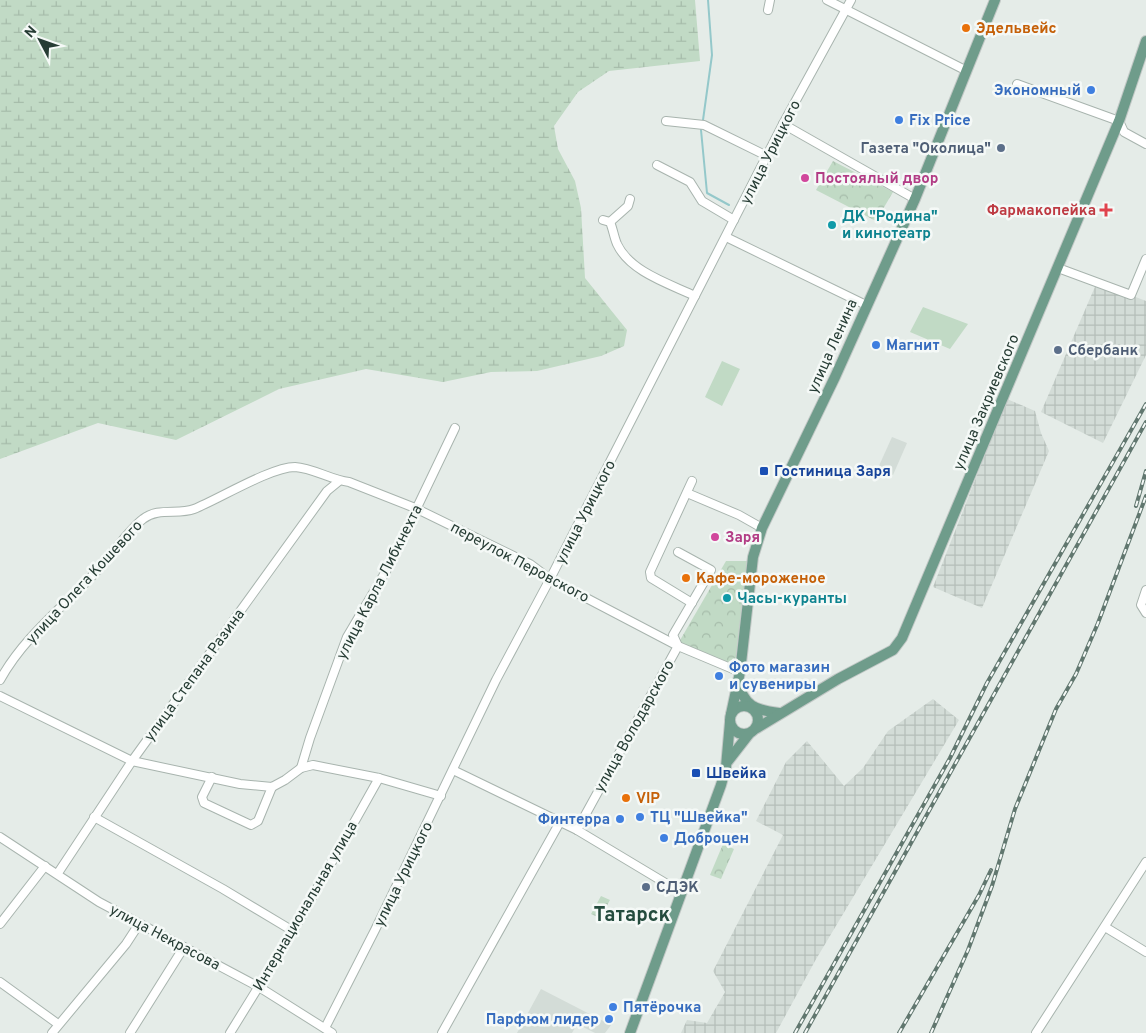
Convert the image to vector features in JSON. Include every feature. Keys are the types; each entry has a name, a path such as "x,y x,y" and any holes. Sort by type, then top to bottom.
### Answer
{"main road":[{"name":"улица Ленина","path":"630,1033 726,767 731,718 740,672 753,557 762,528 915,199 995,0"},
{"name":"улица Закриевского","path":"726,767 733,753 753,731 779,713 894,650 902,638 1119,121 1146,41"},
{"path":"740,672 738,682 740,691 752,708 758,714 753,731 735,731 731,718 743,705 752,708 779,713"}],"street":[{"path":"768,10 770,0"},
{"path":"827,0 845,11 967,71"},
{"name":"улица Урицкого","path":"328,1030 496,680 550,579 783,124 852,0"},
{"path":"1018,84 1119,121 1124,132 1146,144"},
{"path":"666,121 704,125 767,156"},
{"path":"783,124 915,199"},
{"path":"657,165 690,182 702,201 734,220"},
{"path":"630,199 628,206 606,221 616,242 638,267 695,296"},
{"path":"726,237 866,305"},
{"path":"1058,268 1131,295 1146,259"},
{"name":"улица Карла Либкнехта","path":"302,768 310,738 347,638 389,566 415,508 455,428"},
{"name":"переулок Перовского","path":"295,467 321,474 338,482 349,482 415,508 530,564 550,579 678,646 740,672"},
{"name":"улица Олега Кошевого","path":"0,680 12,658 50,617 95,574 143,519 155,514 190,510 266,476 295,467"},
{"path":"692,481 650,572 651,578 692,603"},
{"name":"улица Степана Разина","path":"58,873 132,761 328,491 338,482"},
{"path":"687,493 739,515 762,528"},
{"name":"улица Володарского","path":"577,830 678,646 673,635 711,570 678,552"},
{"path":"1146,590 1141,605 1146,613"},
{"path":"0,696 132,761 240,784 272,787 302,768 313,765 379,778 441,796"},
{"path":"453,770 577,830 682,893"},
{"path":"212,777 202,797 204,803 251,825 258,821 272,787"},
{"name":"Интернациональная улица","path":"230,1033 293,931 379,778"},
{"path":"94,817 223,889 293,931"},
{"path":"442,1033 560,822"},
{"name":"улица Некрасова","path":"0,836 99,902 259,987 328,1030"},
{"path":"1036,1033 1146,862"},
{"path":"0,924 45,866"},
{"path":"52,1033 126,944 139,924"},
{"path":"1105,927 1146,952"},
{"path":"130,1033 184,947"},
{"path":"0,982 58,1024"}],"shaded area":[{"path":"1097,282 1146,301 1146,355 1103,443 1041,412"},
{"path":"1007,399 1035,411 1041,433 1049,451 982,608 933,587"},
{"path":"892,437 907,443 893,475 878,468"},
{"path":"933,699 959,720 815,961 776,1033 681,1033 687,1020 707,1023 725,992 713,971 783,835 756,821 786,762 807,741 844,786 863,768 888,731"},
{"path":"541,989 611,1025 605,1033 595,1033 577,1024 572,1033 517,1033"}],"green space":[{"path":"0,0 695,0 700,61 609,71 578,92 554,126 558,149 575,181 581,208 585,278 627,330 624,346 601,356 537,371 491,372 443,382 366,369 279,389 176,440 98,423 0,459"},
{"path":"833,161 893,192 876,221 816,190"},
{"path":"923,307 968,324 950,349 910,332"},
{"path":"722,361 740,369 722,406 705,397"},
{"path":"726,561 747,561 735,665 679,642"},
{"path":"723,844 734,849 721,879 710,875"},
{"path":"601,896 610,900 600,918 591,914"}],"waterway":[{"path":"703,120 712,55 708,0"},
{"path":"701,130 707,193 729,205"}],"railway":[{"path":"795,1033 950,758 987,683 1146,404"},
{"path":"805,1033 1146,422"},
{"path":"1136,506 1146,471"},
{"path":"931,1033 968,950 992,886 1015,809 1056,709 1076,674 1098,623 1146,496"},
{"path":"899,1033 979,895 991,870"}],"place":[{"name":"Эдельвейс","path":"966,28"},
{"name":"Экономный","path":"1091,90"},
{"name":"Fix Price","path":"899,120"},
{"name":"Газета \"Околица\"","path":"1001,148"},
{"name":"Постоялый двор","path":"805,178"},
{"name":"Фармакопейка","path":"1106,210"},
{"name":"ДК \"Родина\" и кинотеатр","path":"832,225"},
{"name":"Магнит","path":"876,345"},
{"name":"Сбербанк","path":"1058,350"},
{"name":"Гостиница Заря","path":"764,471"},
{"name":"Заря","path":"715,537"},
{"name":"Кафе-мороженое","path":"686,578"},
{"name":"Часы-куранты","path":"727,598"},
{"name":"Фото магазин и сувениры","path":"719,676"},
{"name":"Швейка","path":"696,773"},
{"name":"VIP","path":"626,798"},
{"name":"ТЦ \"Швейка\"","path":"640,817"},
{"name":"Финтерра","path":"620,819"},
{"name":"Доброцен","path":"664,838"},
{"name":"СДЭК","path":"646,887"},
{"name":"Пятёрочка","path":"613,1007"},
{"name":"Парфюм лидер","path":"609,1019"}],"district":[{"name":"Татарск","path":"632,914"}]}
